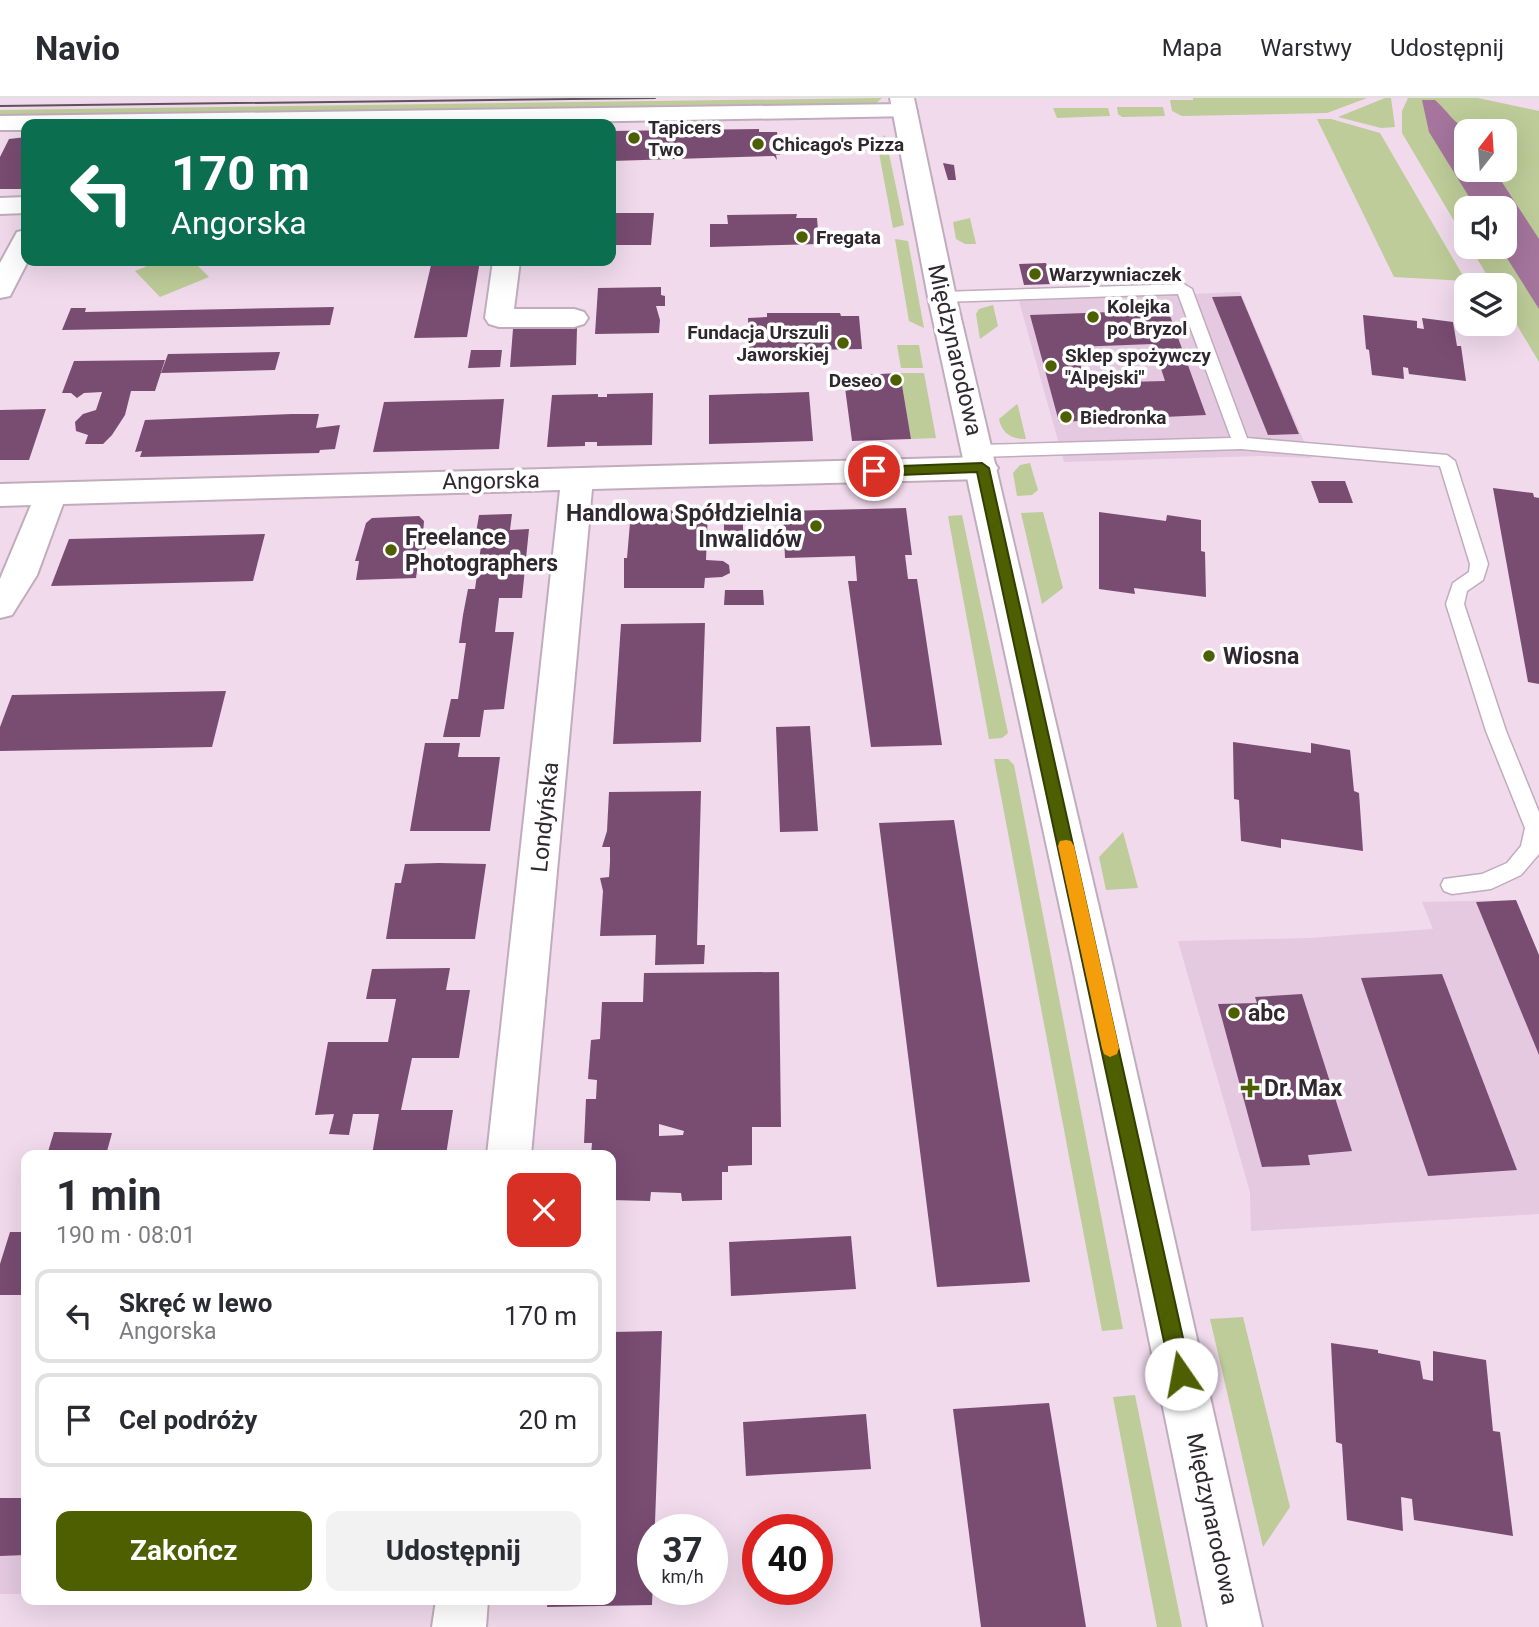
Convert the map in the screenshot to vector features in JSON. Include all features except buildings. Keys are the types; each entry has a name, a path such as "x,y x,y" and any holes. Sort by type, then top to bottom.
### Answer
{"street":[{"path":"398,119 903,104"},
{"name":"Międzynarodowa","path":"903,104 942,297 981,460 1235,1627"},
{"path":"0,123 21,123"},
{"path":"0,206 21,205"},
{"path":"0,290 21,248"},
{"path":"505,266 499,318 574,318"},
{"name":"Angorska","path":"0,495 577,479 981,460"},
{"name":"Londyńska","path":"510,1150 577,479"},
{"path":"0,606 20,575 52,493"},
{"path":"459,1627 461,1605"}],"lane":[{"path":"942,297 1184,289 1241,443"},
{"path":"981,460 1241,443 1447,461 1479,564 1477,575 1459,588 1455,604 1496,731 1535,828 1535,851 1514,869 1484,883 1452,885"}],"shaded area":[{"path":"1422,100 1435,100 1454,120 1454,172 1429,132"},
{"path":"1460,182 1502,182 1511,196 1469,196"},
{"path":"1517,205 1539,239 1539,309 1508,259 1517,259"},
{"path":"1240,292 1311,458 1260,456 1064,462 1019,301"},
{"path":"1516,900 1539,955 1539,1214 1251,1231 1250,1192 1178,941 1309,938 1433,929 1422,902"},
{"path":"0,1498 21,1499 21,1594 0,1594"}],"green space":[{"path":"882,98 873,106 0,116 0,110"},
{"path":"1367,98 1327,113 1182,116 1172,111 1170,100"},
{"path":"1391,98 1395,127 1381,128 1338,117"},
{"path":"1408,98 1478,98 1539,111 1539,362 1517,325 1517,273 1486,273 1477,259 1517,259 1517,196 1454,196 1454,221 1402,133 1402,111"},
{"path":"1117,107 1163,107 1165,116 1122,117 1118,114"},
{"path":"1053,108 1108,108 1110,116 1057,118"},
{"path":"1317,119 1331,119 1380,133 1461,273 1454,273 1454,280 1394,277"},
{"path":"885,135 904,225 893,228 877,142"},
{"path":"970,218 976,244 965,244 956,239 953,222"},
{"path":"895,239 908,241 924,328 909,321"},
{"path":"147,266 198,266 209,277 160,297 135,271"},
{"path":"993,305 998,326 980,339 976,314 979,309"},
{"path":"897,345 919,345 923,368 901,368"},
{"path":"900,373 924,373 936,438 911,439"},
{"path":"1017,404 1026,439 1008,435 999,419"},
{"path":"1030,463 1038,490 1032,495 1017,496 1013,473 1020,465"},
{"path":"1043,512 1063,588 1042,604 1021,513"},
{"path":"962,515 1008,733 1002,738 989,739 948,516"},
{"path":"994,759 1008,759 1014,765 1123,1329 1102,1331"},
{"path":"1123,832 1138,888 1106,890 1099,857"},
{"path":"1243,1317 1290,1507 1263,1547 1210,1319"},
{"path":"1135,1395 1182,1627 1157,1627 1113,1397"}],"tram line":[{"path":"0,106 655,98"}],"slow traffic":[{"path":"1066,846 1110,1048"}],"place":[{"name":"Tapicers Two","path":"634,138"},
{"name":"Chicago's Pizza","path":"758,144"},
{"name":"Fregata","path":"802,237"},
{"name":"Warzywniaczek","path":"1035,274"},
{"name":"Kolejka po Bryzol","path":"1093,317"},
{"name":"Fundacja Urszuli Jaworskiej","path":"843,343"},
{"name":"Sklep spożywczy \"Alpejski\"","path":"1051,366"},
{"name":"Deseo","path":"896,380"},
{"name":"Biedronka","path":"1066,417"},
{"name":"Handlowa Spółdzielnia Inwalidów","path":"816,526"},
{"name":"Freelance Photographers","path":"391,550"},
{"name":"Wiosna","path":"1209,656"},
{"name":"abc","path":"1234,1013"},
{"name":"Dr. Max","path":"1250,1088"}],"route":[{"path":"874,471 982,468 1181,1374"}]}
